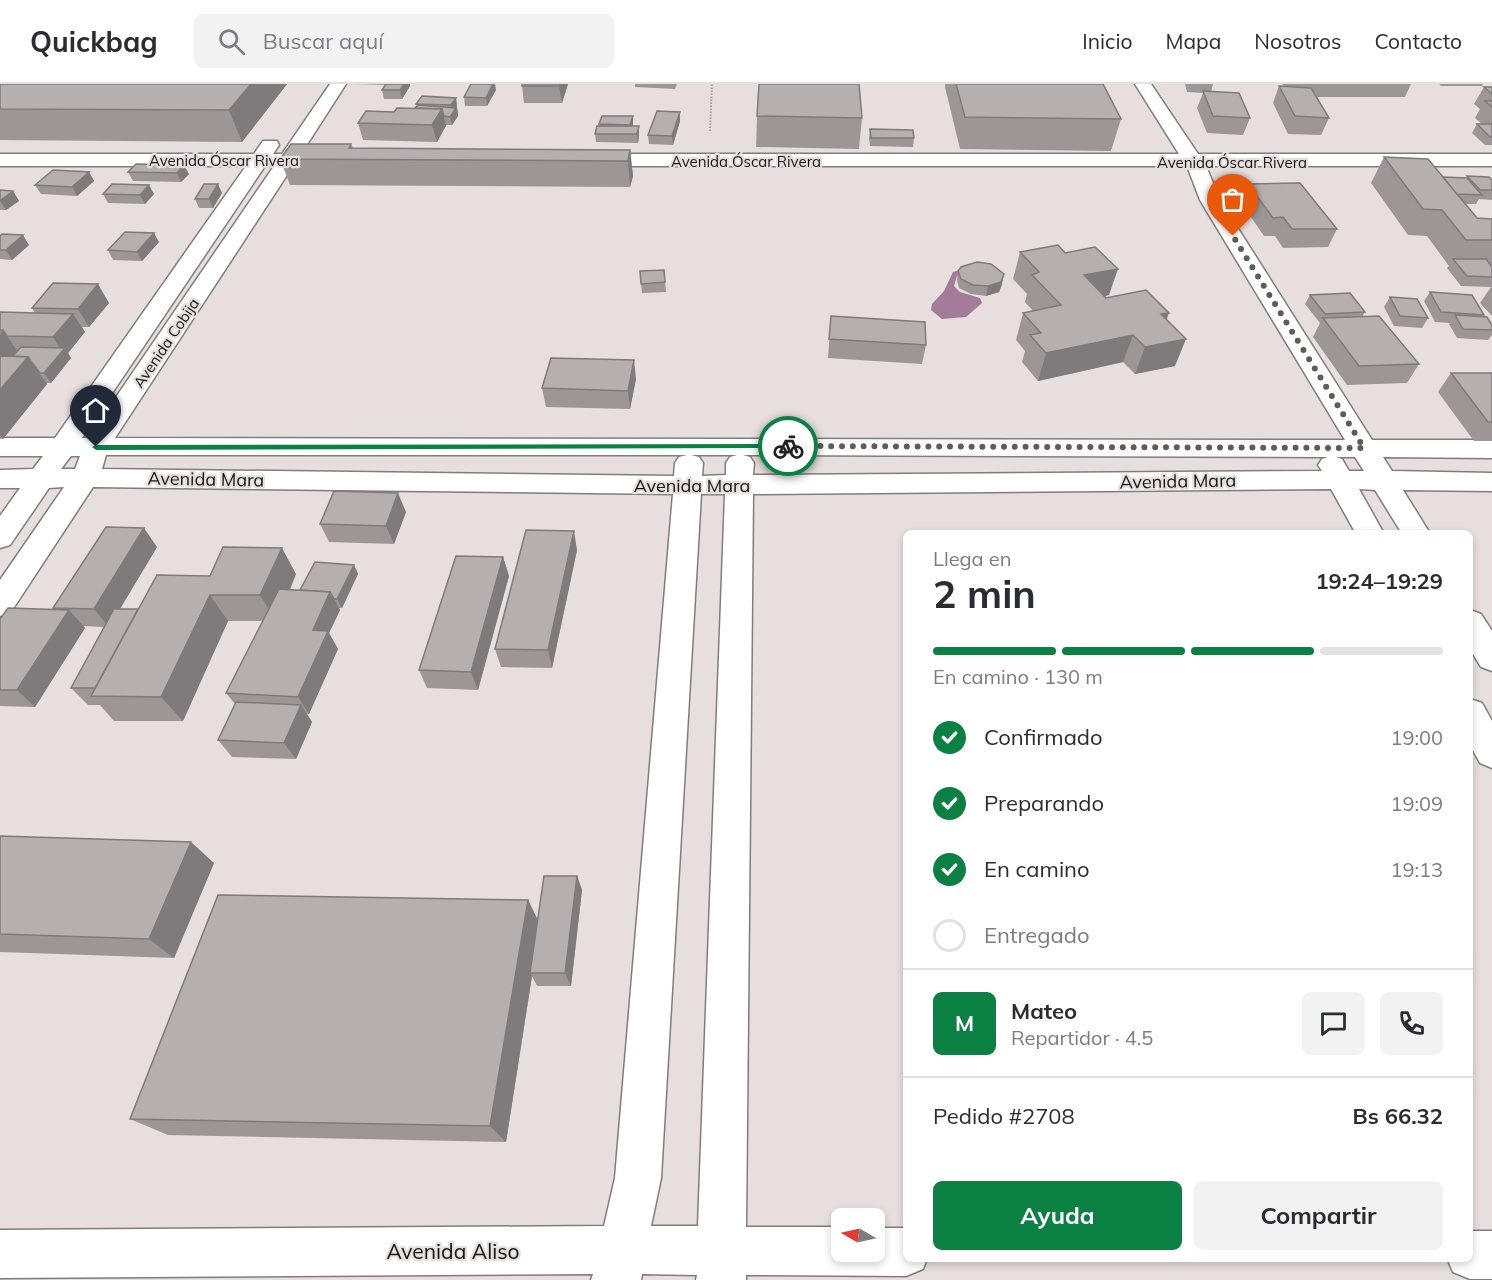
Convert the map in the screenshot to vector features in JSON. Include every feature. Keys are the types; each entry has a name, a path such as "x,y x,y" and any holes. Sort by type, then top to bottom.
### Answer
{"street":[{"name":"Avenida Cobija","path":"0,604 86,478 96,447 338,84"},
{"path":"1143,84 1200,174 1210,200 1415,530"},
{"name":"Avenida Cobija","path":"0,538 43,479 280,131"},
{"name":"Avenida Óscar Rivera","path":"0,160 347,160"},
{"name":"Avenida Óscar Rivera","path":"569,160 1193,162 1492,160"},
{"path":"618,1265 638,1178 690,446"},
{"path":"721,1265 741,446"},
{"name":"Avenida Mara","path":"0,447 741,446 1492,449"},
{"path":"1322,448 1368,530"},
{"name":"Avenida Mara","path":"0,480 86,478 689,485 1340,480 1492,482"},
{"path":"1473,627 1492,658"},
{"path":"1473,718 1492,753"},
{"name":"Avenida Aliso","path":"0,1254 721,1265 903,1252"},
{"path":"1473,1255 1492,1255"}],"path":[{"path":"710,161 712,84"}],"shaded area":[{"path":"968,270 957,276 954,286 960,292 980,298 982,303 966,317 942,319 931,310 932,304 944,291 953,272"}],"building":[{"path":"0,84 251,84 229,110 0,109"},
{"path":"386,84 404,84 400,90 382,90"},
{"path":"471,84 493,84 486,98 464,97"},
{"path":"522,84 560,84 559,86 522,86"},
{"path":"759,84 859,84 862,118 757,116"},
{"path":"956,84 1103,84 1121,119 965,117"},
{"path":"1279,86 1311,88 1329,118 1295,116"},
{"path":"1484,87 1492,87 1492,94"},
{"path":"1203,91 1239,93 1250,118 1213,116"},
{"path":"422,96 456,98 451,105 416,104"},
{"path":"418,105 456,108 450,117 444,116 442,109 415,108"},
{"path":"397,108 442,109 432,125 358,123 366,111 394,112"},
{"path":"657,111 680,112 672,136 648,135"},
{"path":"602,116 633,116 630,125 599,124"},
{"path":"1477,124 1492,124 1492,137 1490,137"},
{"path":"597,126 639,126 637,134 595,134"},
{"path":"870,129 913,130 914,138 871,138"},
{"path":"291,144 351,144 349,148 630,150 628,161 280,159"},
{"path":"1384,157 1428,159 1477,218 1492,219 1492,240 1466,240 1442,210 1423,209"},
{"path":"136,164 184,165 177,173 128,172"},
{"path":"53,170 89,172 72,187 35,185"},
{"path":"1467,176 1489,177 1492,180 1492,190 1480,190"},
{"path":"1443,177 1467,178 1482,195 1457,194"},
{"path":"1300,183 1337,229 1292,229 1283,217 1273,218 1248,184"},
{"path":"112,184 149,185 140,195 103,194"},
{"path":"204,184 218,184 209,199 195,199"},
{"path":"0,190 13,191 0,201"},
{"path":"125,232 154,233 137,252 108,250"},
{"path":"2,234 23,235 6,250 0,250"},
{"path":"1058,245 1065,253 1095,247 1118,269 1084,275 1106,298 1146,290 1169,313 1161,314 1186,339 1145,347 1133,335 1046,353 1030,335 1041,333 1023,313 1061,305 1032,275 1039,272 1020,252"},
{"path":"1453,259 1486,259 1492,267 1492,277 1467,276"},
{"path":"977,262 991,264 1004,274 1001,282 988,286 973,285 961,279 958,271 961,267"},
{"path":"664,270 665,282 641,284 640,271"},
{"path":"53,283 98,284 78,309 32,308"},
{"path":"1430,292 1472,295 1484,315 1441,312"},
{"path":"1350,293 1365,312 1325,314 1310,295"},
{"path":"1390,297 1417,299 1428,318 1400,316"},
{"path":"0,312 73,314 53,337 7,336 3,330 0,330"},
{"path":"1455,315 1487,317 1492,330 1463,329"},
{"path":"831,316 925,322 926,345 829,339"},
{"path":"1379,316 1419,364 1359,366 1323,318"},
{"path":"21,347 65,348 44,373 40,373 28,357 13,356"},
{"path":"0,356 28,357 0,390"},
{"path":"551,358 634,360 628,391 542,388"},
{"path":"1451,373 1492,373 1492,422 1488,422"},
{"path":"334,491 398,493 386,526 320,524"},
{"path":"106,527 144,528 94,609 53,608"},
{"path":"526,530 574,531 548,650 495,649"},
{"path":"223,547 282,548 260,595 210,595 161,697 91,696 157,575 210,576"},
{"path":"456,556 503,557 471,672 419,670"},
{"path":"315,562 354,565 337,599 334,599 330,592 300,590"},
{"path":"279,589 330,592 313,630 328,631 298,697 226,693"},
{"path":"8,608 69,610 17,690 0,690 0,619"},
{"path":"114,609 138,609 95,688 71,688"},
{"path":"236,702 301,705 284,743 218,740"},
{"path":"0,836 191,842 149,939 0,934"},
{"path":"544,876 577,876 565,973 530,973"},
{"path":"218,895 528,900 490,1126 130,1119"}],"way so far":[{"path":"788,446 1364,448 1233,236"}],"route":[{"path":"96,447 788,446"}]}
